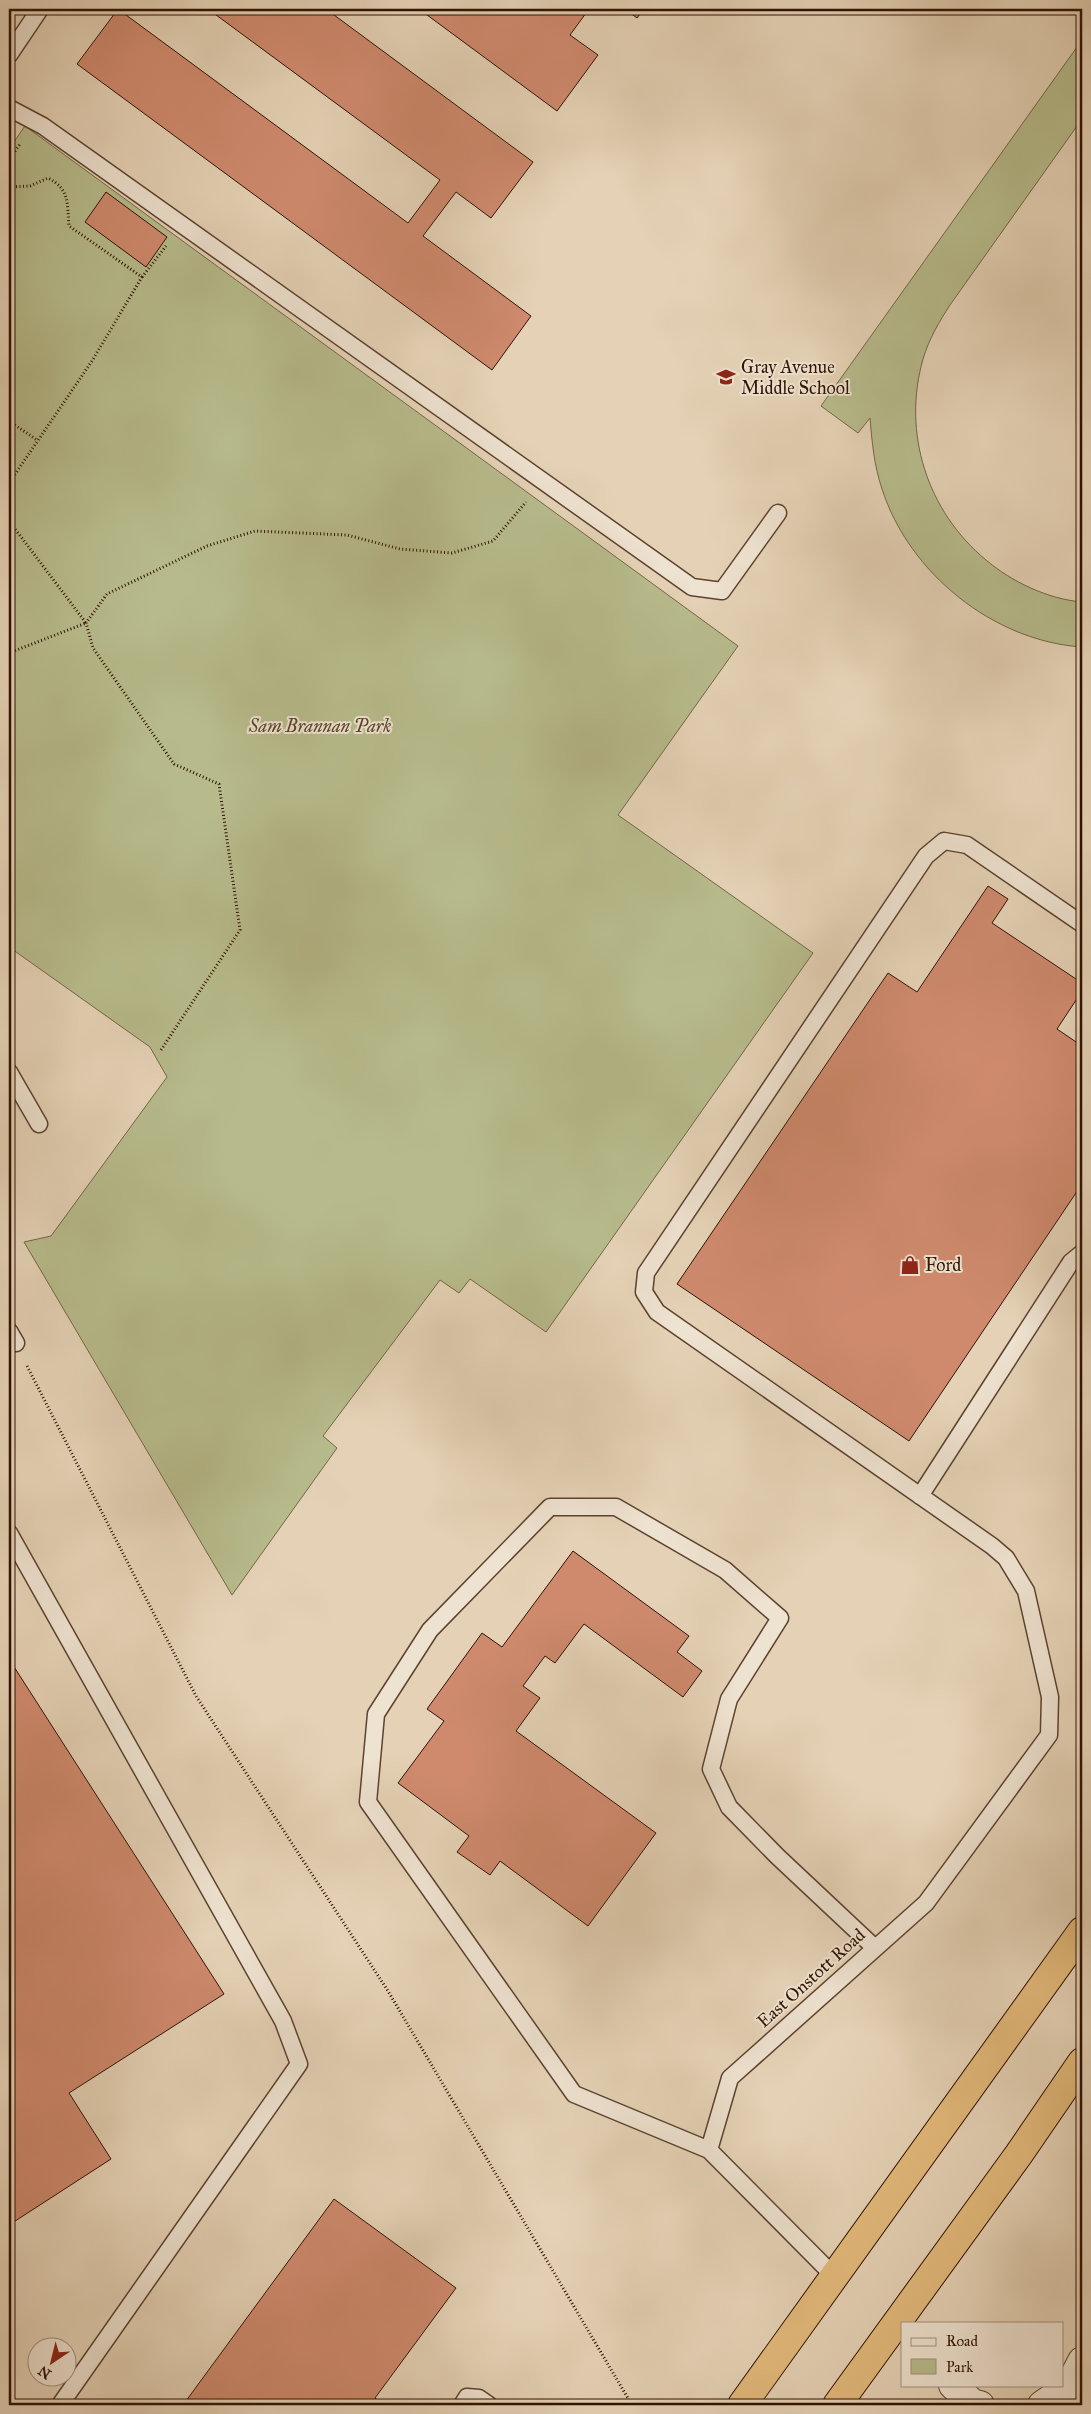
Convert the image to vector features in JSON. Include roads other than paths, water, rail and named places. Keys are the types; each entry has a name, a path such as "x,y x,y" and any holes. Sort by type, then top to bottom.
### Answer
{"highway":[{"path":"742,2405 1082,1931"},
{"path":"905,2322 1082,2062"},
{"path":"837,2405 898,2332"}],"street":[{"path":"1042,2405 1069,2386 1082,2361"},
{"path":"954,2386 972,2403 980,2405"}],"lane":[{"path":"9,55 40,9"},
{"path":"9,108 43,126 692,587 722,591 778,513"},
{"name":"East Onstott Road","path":"708,2150 730,2078 926,1903 1048,1735 1050,1697 1026,1591 1006,1558 657,1312 644,1292 646,1273 926,856 944,841 967,845 1082,924"},
{"path":"9,1072 39,1124"},
{"path":"920,1496 1071,1262 1082,1253"},
{"path":"835,2277 708,2150 574,2094 368,1802 376,1714 430,1630 550,1507 616,1507 725,1570 780,1618 730,1699 710,1769 729,1807 777,1856 875,1948"},
{"path":"9,1534 283,2021 299,2064 60,2405"},
{"path":"462,2405 467,2397 479,2398 489,2405"}],"place":[{"name":"Gray Avenue Middle School","path":"726,377"},
{"name":"Ford","path":"910,1265"}],"park label":[{"name":"Sam Brannan Park","path":"320,726"}]}
